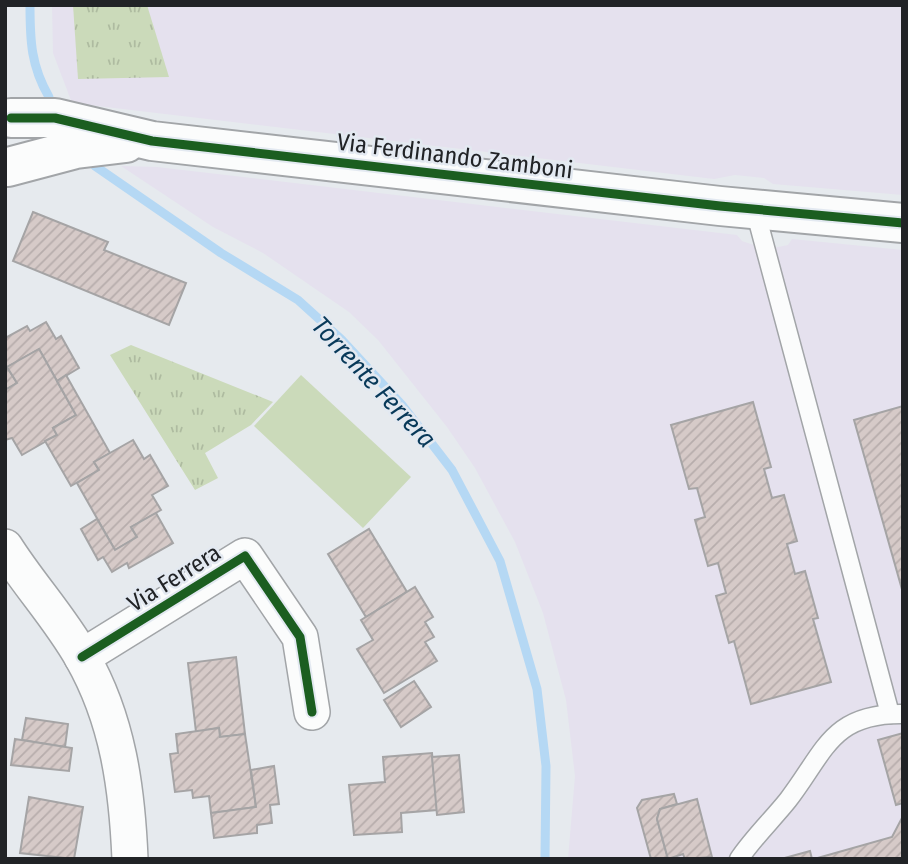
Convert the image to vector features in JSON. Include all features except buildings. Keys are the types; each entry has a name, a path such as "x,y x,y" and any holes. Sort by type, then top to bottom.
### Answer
{"street":[{"name":"Via Ferdinando Zamboni","path":"8,117 55,118 152,141 755,210 903,223"},
{"name":"Via Ferdinando Zamboni","path":"7,168 20,156 23,139 18,124 8,117"},
{"path":"7,168 76,149 152,141"},
{"path":"5,547 82,657 101,694 119,750 128,811 130,859"},
{"name":"Via Ferrera","path":"82,657 244,556 300,637 312,712"}],"lane":[{"path":"739,859 789,798 835,733 852,723 897,714 773,286 755,210"}],"shaded area":[{"path":"52,5 903,5 903,195 773,184 764,178 735,175 714,179 72,103 53,53"},
{"path":"121,166 157,167 737,235 742,241 754,245 778,247 788,245 792,239 903,250 903,859 568,859 575,776 566,700 543,613 515,542 475,468 447,427 378,340 349,312 263,253 213,227"}],"green space":[{"path":"73,5 147,5 169,77 78,79"},
{"path":"131,345 273,402 251,425 205,453 218,478 195,490 110,355"},
{"path":"301,375 411,477 363,528 254,426"}],"waterway":[{"name":"Torrente Ferrera","path":"30,5 33,53 38,75 49,97"},
{"name":"Torrente Ferrera","path":"95,166 221,253 298,300 341,339 402,405 452,470 500,561 537,689 546,766 545,859"}],"cycle path":[{"path":"11,118 55,118 152,141 720,206 903,223"},
{"path":"82,657 245,556 300,637 312,712"}]}
